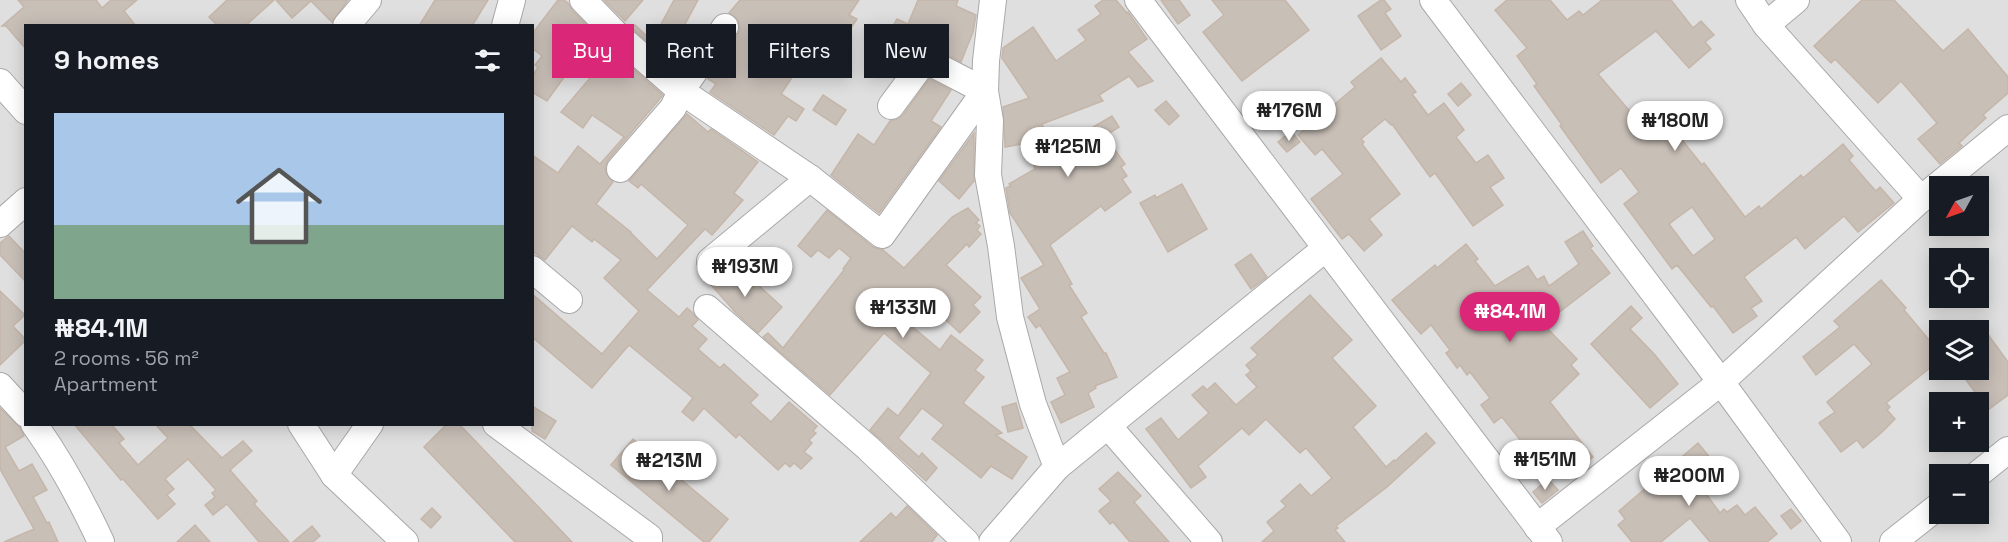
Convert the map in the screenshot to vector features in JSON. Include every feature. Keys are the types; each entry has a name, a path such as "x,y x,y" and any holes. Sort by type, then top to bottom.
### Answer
{"street":[{"path":"348,24 368,0"},
{"path":"506,24 512,0"},
{"path":"583,0 615,33 681,91 810,178 882,235 985,91"},
{"path":"993,0 985,91 990,121 988,175 1001,246 1010,317 1033,404 1057,467"},
{"path":"1138,0 1543,535 1721,382 1921,199 2008,128"},
{"path":"1433,0 1721,382 1838,542"},
{"path":"1749,0 1766,25 1921,199"},
{"path":"1766,25 1796,0"},
{"path":"891,106 925,60 985,91"},
{"path":"620,168 673,108 690,78"},
{"path":"0,82 24,109"},
{"path":"710,261 810,178"},
{"path":"0,224 24,203"},
{"path":"992,542 1057,467 1109,427 1326,248"},
{"path":"534,271 569,300"},
{"path":"707,308 868,448 966,542"},
{"path":"0,386 24,412"},
{"path":"35,426 54,453 76,491 101,542"},
{"path":"302,426 334,475 399,540"},
{"path":"334,475 369,426"},
{"path":"499,426 649,537 650,542"},
{"path":"1109,427 1209,542"},
{"path":"1989,465 2008,450"},
{"path":"1893,542 1929,514"}],"shaded area":[{"path":"0,0 2008,0 2008,542 0,542"}],"building":[{"path":"18,0 96,0 102,8 111,0 137,0 124,11 134,24 24,24 24,47 6,26 2,26 24,7"},
{"path":"227,0 274,0 247,24 216,24 209,17"},
{"path":"276,0 348,0 332,22 311,1 292,18"},
{"path":"435,0 488,0 473,24 420,24"},
{"path":"558,0 564,0 585,24 552,24 552,78 563,78 547,101 534,93 534,74 538,67 535,65 542,56 534,50 534,31"},
{"path":"604,0 643,0 625,21"},
{"path":"674,0 698,0 685,24 661,24"},
{"path":"740,0 859,0 849,15 857,19 852,26 852,24 748,24 748,78 792,78 781,94 804,109 796,121 788,116 774,135 710,92 716,84 709,78 736,78 736,37 740,29 738,20 729,13"},
{"path":"918,0 958,0 956,6 976,15 973,32 961,62 949,56 949,24 908,24"},
{"path":"1103,0 1116,0 1128,12 1147,39 1128,52 1153,81 1138,87 1129,76 1099,95 1103,101 1042,124 1052,151 1112,116 1119,127 1105,136 1125,164 1121,167 1127,176 1122,179 1131,192 1105,211 1101,206 1050,245 1072,284 1069,285 1087,313 1081,317 1106,353 1117,377 1095,386 1096,388 1088,393 1094,407 1061,423 1051,402 1065,395 1057,378 1070,372 1040,325 1036,328 1028,317 1040,309 1021,278 1044,265 1010,213 1006,188 1035,169 1028,143 1005,147 1003,107 1029,98 1002,58 1003,48 1033,27 1056,61 1086,40 1078,30 1101,14 1095,6"},
{"path":"1161,0 1179,0 1190,15 1178,24"},
{"path":"1212,0 1285,0 1309,30 1242,81 1203,32 1224,15"},
{"path":"1384,0 1391,9 1385,13 1401,36 1381,50 1358,16"},
{"path":"1507,0 1550,0 1567,20 1579,11 1583,15 1602,0 1671,0 1693,28 1701,21 1714,35 1705,42 1711,49 1689,68 1656,31 1598,74 1645,129 1652,124 1654,126 1664,117 1702,165 1704,163 1745,217 1759,206 1761,209 1801,175 1803,178 1843,144 1853,156 1849,160 1866,180 1876,191 1880,187 1894,203 1858,232 1844,216 1805,249 1796,237 1744,277 1762,301 1751,308 1757,316 1733,333 1677,265 1672,269 1624,204 1639,192 1621,168 1601,183 1560,126 1562,125 1534,86 1537,84 1517,56 1527,48 1495,10","holes":["1692,207 1715,239 1693,256 1669,224"]},
{"path":"1862,0 1894,0 1943,51 1968,29 2008,77 2008,93 1983,115 1986,118 1959,143 1962,146 1940,164 1918,139 1937,123 1901,81 1878,103 1835,59 1831,63 1814,46"},
{"path":"897,19 908,24 894,24"},
{"path":"635,25 646,35 646,40 634,30"},
{"path":"1381,58 1401,82 1405,78 1416,92 1412,94 1428,115 1444,103 1464,130 1456,137 1476,163 1488,155 1504,178 1490,187 1503,205 1473,226 1435,173 1430,177 1392,124 1385,119 1361,139 1364,142 1362,144 1400,194 1369,219 1382,235 1364,251 1349,234 1342,239 1311,199 1343,174 1322,149 1315,155 1298,135 1355,87 1351,82"},
{"path":"634,69 663,95 608,160 605,167 606,173 613,182 596,204 631,232 657,259 688,225 641,184 638,188 629,181 687,114 708,132 711,129 758,162 734,193 743,200 712,235 705,229 647,290 679,317 687,308 693,313 698,320 692,326 707,339 698,349 720,368 724,364 758,395 750,403 771,422 789,402 817,426 813,431 816,433 809,440 812,443 804,452 812,458 801,469 794,463 790,467 785,463 778,470 739,434 736,438 704,408 693,421 682,412 693,398 629,345 592,388 534,339 534,296 602,354 639,311 604,278 621,260 594,239 592,242 572,226 545,260 534,252 534,156 558,173 578,146 600,164 624,137 592,115 583,128 561,112 590,78 634,78"},
{"path":"929,79 951,90 931,121 941,127 879,213 831,175 858,134 874,145 890,121 903,115"},
{"path":"1461,83 1471,95 1458,106 1448,94"},
{"path":"823,95 846,110 836,125 813,110"},
{"path":"1166,101 1179,116 1169,125 1155,110"},
{"path":"1291,131 1300,142 1287,152 1278,142"},
{"path":"974,133 974,181 959,199 939,181"},
{"path":"1182,184 1207,229 1168,252 1140,203 1155,195 1156,198"},
{"path":"968,208 979,220 976,223 980,226 977,230 981,234 946,265 981,297 973,305 980,312 960,333 913,290 895,312 940,350 951,335 983,360 975,370 984,377 963,403 1002,433 996,435 1027,457 1012,479 991,466 981,478 932,439 944,425 922,408 898,438 919,457 922,453 937,468 926,481 870,430 888,408 898,416 931,373 884,333 830,395 763,337 768,333 783,348 851,258 839,248 829,258 818,250 811,257 798,246 827,210 873,247 883,250 904,268 952,217"},
{"path":"1583,231 1593,246 1590,248 1610,273 1542,323 1577,359 1571,365 1579,374 1550,402 1593,457 1581,468 1570,457 1540,480 1517,452 1525,446 1502,417 1494,423 1481,405 1490,398 1470,372 1467,375 1460,365 1457,368 1446,353 1450,350 1431,325 1421,334 1392,300 1435,265 1437,268 1466,244 1478,259 1475,261 1495,286 1528,266 1537,280 1544,276 1549,286 1579,264 1565,242"},
{"path":"9,236 24,252 24,280 0,255 0,243"},
{"path":"1251,254 1267,277 1251,289 1235,265"},
{"path":"731,263 752,288 756,283 782,307 758,333 736,313 704,277 719,273"},
{"path":"1881,280 1906,308 1904,310 1929,340 1929,369 1886,403 1890,407 1887,410 1895,419 1863,448 1857,440 1841,452 1819,423 1835,412 1827,402 1872,364 1854,344 1816,375 1803,357 1840,327 1834,321"},
{"path":"0,291 24,314 13,326 24,338 24,342 0,365"},
{"path":"1310,295 1352,340 1332,358 1376,406 1353,427 1386,467 1426,433 1435,443 1387,487 1336,526 1338,528 1335,530 1345,542 1262,542 1274,531 1267,522 1286,506 1281,501 1300,484 1311,496 1332,478 1306,448 1300,453 1266,419 1249,435 1242,428 1198,466 1206,477 1191,488 1146,429 1161,418 1178,440 1209,413 1192,395 1203,386 1207,390 1215,383 1236,405 1257,387 1246,375 1251,371 1246,365 1258,355 1251,348"},
{"path":"1631,306 1642,318 1630,329 1678,384 1650,408 1591,344"},
{"path":"1989,336 2008,362 2008,395 1989,409 1989,392 1975,392 1966,380 1989,380"},
{"path":"1016,403 1023,428 1008,432 1002,407"},
{"path":"534,407 556,421 545,439 532,431"},
{"path":"0,408 20,427 24,436 5,447 19,471 32,464 47,490 33,497 47,523 49,522 58,542 4,542 34,529 0,469"},
{"path":"76,426 113,426 124,439 119,443 138,465 168,438 157,426 191,426 222,458 243,441 252,451 230,470 257,501 254,504 289,542 259,542 227,504 213,515 205,505 215,497 212,493 216,490 188,459 165,479 174,489 167,495 175,504 158,519 123,479 121,480"},
{"path":"445,426 461,426 572,542 515,542 424,447"},
{"path":"633,439 728,519 709,542 704,542 611,465"},
{"path":"1698,443 1716,465 1711,468 1715,473 1708,479 1712,484 1704,491 1720,513 1724,509 1727,512 1737,505 1745,515 1755,507 1777,534 1767,542 1710,542 1690,518 1661,542 1632,542 1618,525 1625,519 1619,511"},
{"path":"1118,472 1141,496 1134,502 1169,542 1130,542 1113,522 1110,524 1099,511 1111,501 1099,489"},
{"path":"1548,479 1558,490 1542,503 1533,492"},
{"path":"907,506 937,535 932,542 860,542 891,513 896,518"},
{"path":"432,508 441,517 431,528 421,519"},
{"path":"1791,509 1801,521 1791,529 1781,516"},
{"path":"195,525 210,542 177,542"},
{"path":"312,526 320,536 313,542 293,542"}]}
